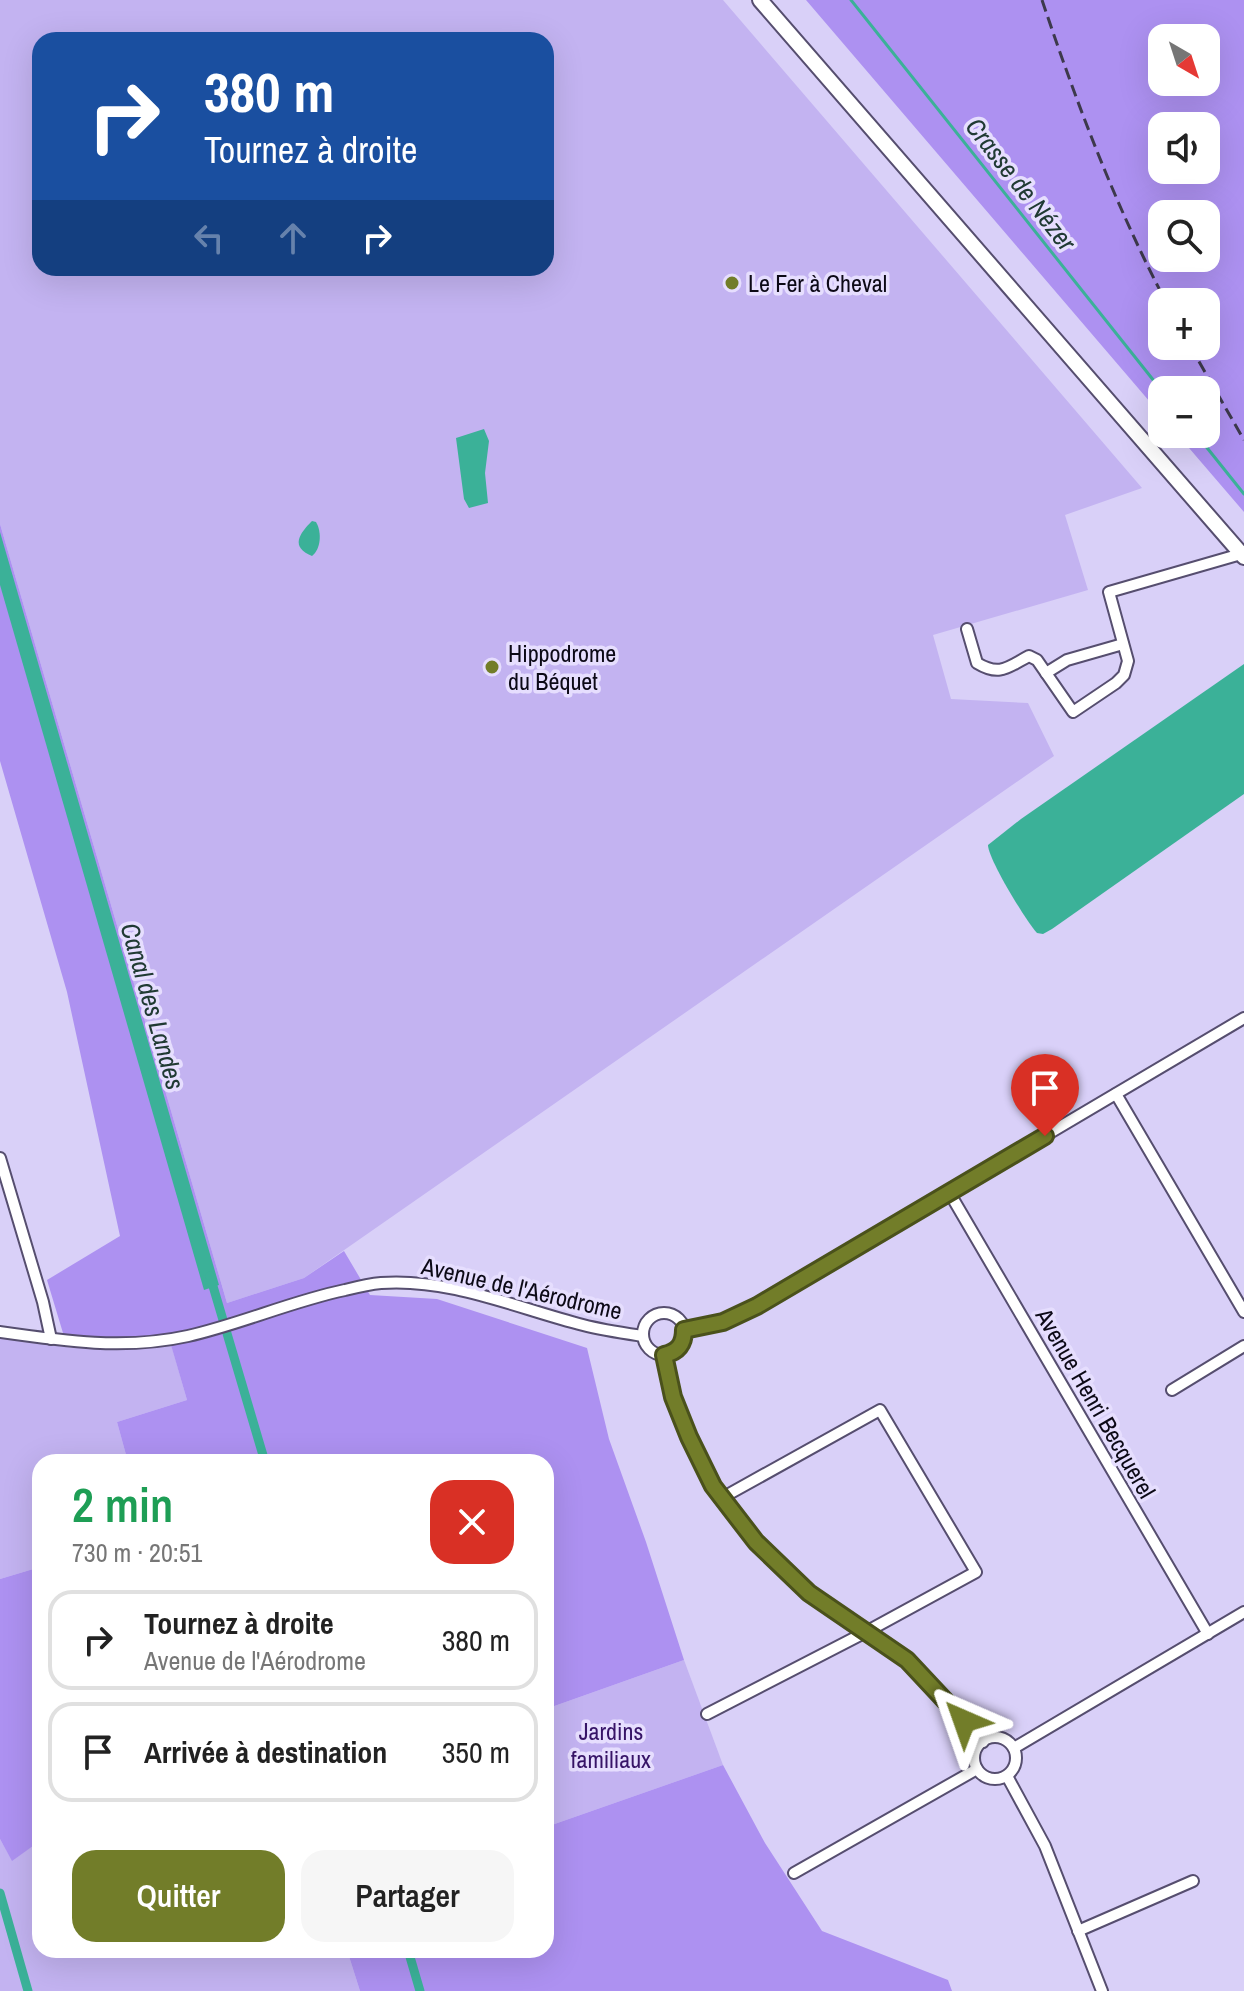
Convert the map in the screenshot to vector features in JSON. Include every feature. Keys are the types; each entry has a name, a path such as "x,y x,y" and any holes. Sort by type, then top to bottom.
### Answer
{"main road":[{"path":"760,0 1243,556"}],"street":[{"path":"967,629 977,663 987,669 1002,671 1029,656 1037,660 1073,712 1124,675 1128,661 1109,592 1243,556"},
{"path":"1046,673 1067,660 1123,644"},
{"path":"684,1330 723,1322 757,1306 1244,1018"},
{"path":"1116,1094 1244,1312"},
{"path":"0,1158 51,1339"},
{"name":"Avenue Henri Becquerel","path":"949,1192 1208,1634"},
{"name":"Avenue de l'Aérodrome","path":"0,1332 128,1344 169,1340 249,1319 320,1295 377,1283 408,1282 442,1285 585,1326 643,1336"},
{"path":"660,1313 678,1319 684,1330 684,1337 677,1349 664,1355 648,1347 643,1336 649,1319 660,1313"},
{"path":"1172,1390 1244,1346"},
{"path":"664,1355 673,1397 720,1499 756,1542 794,1580 907,1660 983,1742"},
{"path":"707,1714 976,1572 880,1410 720,1499"},
{"path":"1014,1748 1244,1612"},
{"path":"997,1737 1014,1748 1015,1766 1007,1776 991,1779 977,1769 974,1755 983,1742 997,1737"},
{"path":"794,1873 977,1769"},
{"path":"1007,1776 1045,1846 1102,1991"},
{"path":"1078,1931 1193,1881"}],"green space":[{"name":"Hippodrome du Béquet","path":"0,0 723,0 1142,488 1065,515 1088,590 933,635 951,699 1028,703 1054,756 304,1278 227,1303 0,524"},
{"path":"0,1338 73,1348 127,1349 171,1344 187,1400 117,1422 126,1454 32,1454 32,1569 0,1579"},
{"name":"Jardins familiaux","path":"684,1660 723,1765 554,1824 554,1706"},
{"path":"0,1839 12,1860 32,1846 32,1958 350,1958 360,1991 0,1991"}],"shaded area":[{"path":"806,0 1244,0 1244,512 1189,448 1220,448 1220,376 1148,376 1148,400"},
{"path":"484,429 489,441 485,473 488,503 469,508 464,499 456,438"},
{"path":"312,521 316,522 320,535 319,545 312,556 301,549 299,540"},
{"path":"0,524 227,1303 304,1278 344,1251 370,1295 437,1299 587,1348 609,1439 684,1660 554,1706 554,1454 126,1454 117,1422 187,1400 171,1345 127,1349 73,1348 63,1333 47,1280 120,1236 67,992 0,761"},
{"path":"0,532 219,1285 204,1290 0,585"},
{"path":"1244,664 1244,794 1052,929 1043,934 1037,933 1001,876 988,845"},
{"path":"32,1569 32,1847 12,1861 0,1839 0,1579"},
{"path":"723,1765 765,1843 822,1931 948,1980 952,1991 360,1991 350,1958 554,1958 554,1824"}],"waterway":[{"name":"Crasse de Nézer","path":"851,0 1150,376"},
{"name":"Crasse de Nézer","path":"1207,448 1244,494"},
{"name":"Canal des Landes","path":"210,1276 263,1454"},
{"path":"0,1893 28,1991"},
{"name":"Canal des Landes","path":"410,1958 420,1991"}],"railway":[{"path":"1042,0 1098,154 1159,288"},
{"path":"1198,360 1244,440"}],"place":[{"name":"Le Fer à Cheval","path":"732,283"},
{"name":"Hippodrome du Béquet","path":"492,667"}],"route":[{"path":"964,1721 907,1660 794,1580 756,1542 720,1499 673,1397 664,1355 682,1344 684,1330 723,1322 757,1306 1045,1136"}]}
